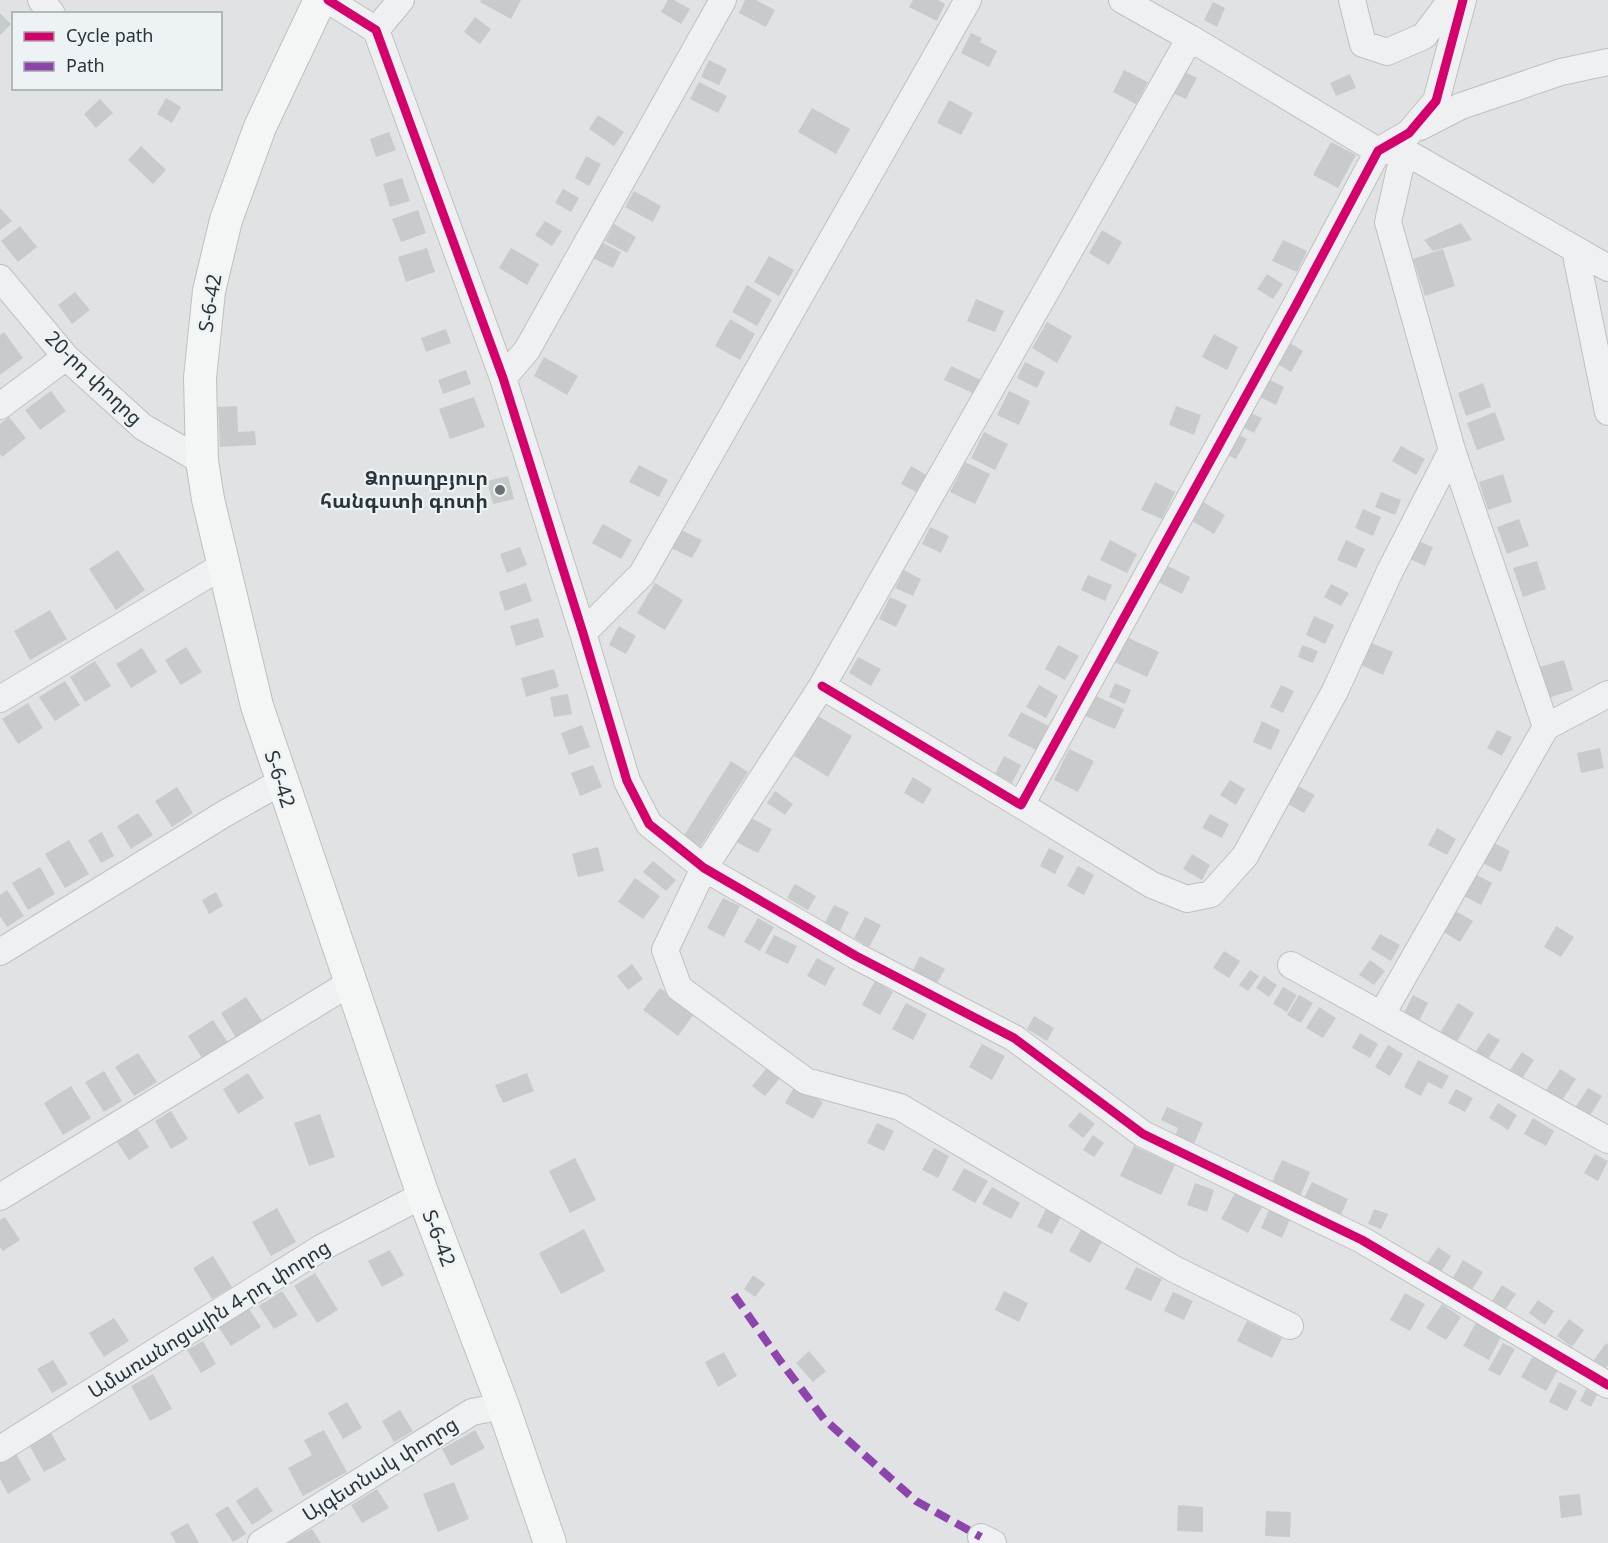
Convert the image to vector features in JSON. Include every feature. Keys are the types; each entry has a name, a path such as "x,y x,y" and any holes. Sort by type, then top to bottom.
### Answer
{"main road":[{"name":"Տ-6-42","path":"320,0 260,127 226,220 209,291 200,378 202,461 208,499 257,706 281,782 423,1195 503,1406 550,1543"}],"street":[{"path":"41,0 50,12"},
{"path":"328,0 376,30 503,378 627,781 649,824 704,868 856,956 1014,1038 1143,1134 1362,1240 1608,1385"},
{"path":"376,30 401,0"},
{"path":"503,378 527,350 723,0"},
{"path":"583,633 642,574 968,0"},
{"path":"1122,0 1190,38 1378,151"},
{"path":"1352,0 1364,44 1387,52 1424,36 1451,0"},
{"path":"1463,0 1436,101 1407,142 1388,222 1452,450 1546,727"},
{"path":"1190,38 822,686 704,868 665,950 679,988 806,1081 900,1107 1174,1269 1290,1326"},
{"path":"1021,805 1291,315 1378,151 1407,142 1461,106 1561,72 1608,62"},
{"path":"1407,142 1608,268"},
{"path":"1575,249 1608,412"},
{"name":"20-րդ փողոց","path":"0,278 66,357 143,427 202,461"},
{"path":"0,406 66,357"},
{"path":"822,686 1152,885 1187,899 1211,894 1245,856 1335,691 1390,571 1452,450"},
{"path":"0,699 224,565"},
{"path":"1382,1014 1546,727 1608,694"},
{"path":"0,952 224,814 281,782"},
{"path":"1291,965 1608,1140"},
{"path":"0,1197 350,983"},
{"name":"Ամառանոցային 4-րդ փողոց","path":"0,1449 321,1248 423,1195"},
{"name":"Այգետնակ փողոց","path":"261,1543 472,1412 503,1406"}],"building":[{"path":"481,0 521,0 511,19 480,2"},
{"path":"668,0 674,0 690,9 681,24 661,12"},
{"path":"745,0 756,0 775,10 766,27 739,13"},
{"path":"913,0 938,0 945,4 937,21 909,7"},
{"path":"1213,2 1225,8 1217,27 1204,20"},
{"path":"0,13 11,24 0,35"},
{"path":"475,17 491,29 480,44 464,32"},
{"path":"971,33 982,38 980,42 997,51 989,67 961,53"},
{"path":"709,60 727,69 719,85 701,77"},
{"path":"1124,70 1148,82 1136,104 1113,92"},
{"path":"1181,70 1197,78 1186,99 1170,92"},
{"path":"1350,74 1356,88 1336,96 1330,83"},
{"path":"699,82 727,96 718,113 690,99"},
{"path":"166,98 181,107 172,123 157,114"},
{"path":"100,99 113,113 96,128 84,114"},
{"path":"949,100 973,113 961,135 937,123"},
{"path":"812,108 850,129 836,154 798,132"},
{"path":"598,115 624,132 614,146 589,129"},
{"path":"389,132 396,150 376,157 370,139"},
{"path":"1331,142 1356,155 1338,188 1313,175"},
{"path":"141,146 166,170 153,184 128,160"},
{"path":"586,156 601,164 589,186 575,178"},
{"path":"402,178 410,201 390,207 383,184"},
{"path":"563,189 579,198 571,212 555,203"},
{"path":"634,191 661,206 653,222 625,207"},
{"path":"0,208 12,221 0,230"},
{"path":"418,210 426,233 401,242 392,219"},
{"path":"545,221 562,231 552,246 535,235"},
{"path":"1461,223 1472,240 1433,251 1424,240"},
{"path":"614,224 636,237 627,253 605,241"},
{"path":"20,226 37,247 18,262 1,241"},
{"path":"1102,230 1122,242 1109,265 1089,253"},
{"path":"1283,240 1307,251 1297,272 1272,261"},
{"path":"599,241 621,252 613,268 591,257"},
{"path":"427,248 435,272 406,282 398,257"},
{"path":"511,248 539,264 527,285 499,268"},
{"path":"1443,249 1455,286 1425,296 1413,259"},
{"path":"769,256 794,270 779,296 754,282"},
{"path":"1267,274 1283,284 1273,299 1257,289"},
{"path":"747,285 772,300 757,326 732,312"},
{"path":"75,292 90,310 72,324 58,305"},
{"path":"976,299 1004,311 995,332 967,321"},
{"path":"730,319 755,334 740,360 715,346"},
{"path":"1047,322 1072,336 1057,363 1032,348"},
{"path":"446,329 451,343 426,352 421,338"},
{"path":"4,332 23,358 0,375 0,335"},
{"path":"1214,334 1238,347 1227,370 1202,357"},
{"path":"1287,341 1303,351 1291,372 1274,362"},
{"path":"544,357 578,376 567,395 534,376"},
{"path":"1025,362 1045,372 1037,388 1017,378"},
{"path":"951,366 983,381 977,395 944,380"},
{"path":"466,370 471,384 443,394 438,380"},
{"path":"1262,376 1284,387 1276,405 1254,394"},
{"path":"1483,383 1491,407 1466,416 1458,393"},
{"path":"51,391 66,411 40,430 25,410"},
{"path":"1009,391 1030,401 1019,425 997,415"},
{"path":"474,397 485,427 450,439 439,409"},
{"path":"237,406 238,432 255,431 256,445 220,447 218,407"},
{"path":"1176,406 1201,415 1194,435 1169,425"},
{"path":"1247,411 1262,418 1254,433 1239,425"},
{"path":"1495,412 1505,440 1477,450 1467,423"},
{"path":"9,417 26,438 2,457 0,454 0,424"},
{"path":"1232,431 1247,439 1236,459 1221,452"},
{"path":"984,432 1008,444 995,470 971,458"},
{"path":"1401,446 1425,459 1416,475 1392,461"},
{"path":"965,462 990,474 975,504 950,492"},
{"path":"639,465 668,480 659,497 629,482"},
{"path":"911,466 928,476 918,493 901,484"},
{"path":"1503,474 1512,502 1488,510 1479,482"},
{"name":"Ձորաղբյուր հանգստի գոտի","path":"508,476 514,499 493,504 487,481"},
{"path":"1155,482 1175,492 1162,519 1141,510"},
{"path":"1381,492 1401,500 1395,515 1375,507"},
{"path":"1198,499 1225,515 1214,534 1187,518"},
{"path":"1363,509 1381,517 1373,536 1355,528"},
{"path":"1519,519 1529,546 1507,554 1497,527"},
{"path":"603,524 632,540 621,559 592,543"},
{"path":"930,527 949,536 941,553 922,544"},
{"path":"679,529 702,540 692,558 669,547"},
{"path":"1110,540 1137,554 1127,573 1100,560"},
{"path":"1346,540 1365,549 1356,568 1337,560"},
{"path":"1416,540 1433,547 1425,566 1408,558"},
{"path":"520,547 527,565 507,573 500,554"},
{"path":"118,550 145,590 116,610 89,569"},
{"path":"1537,561 1546,589 1523,597 1513,568"},
{"path":"1164,564 1190,577 1182,594 1156,581"},
{"path":"904,570 921,579 913,596 895,588"},
{"path":"1088,575 1112,585 1105,601 1081,590"},
{"path":"526,583 532,601 505,611 499,592"},
{"path":"655,583 683,600 665,630 637,613"},
{"path":"1331,584 1349,593 1341,606 1324,597"},
{"path":"890,597 907,605 896,627 879,619"},
{"path":"50,610 67,639 30,660 14,631"},
{"path":"1314,616 1334,625 1325,644 1306,635"},
{"path":"538,618 544,637 516,646 510,626"},
{"path":"619,626 636,636 626,654 609,645"},
{"path":"1124,636 1159,652 1147,677 1112,661"},
{"path":"1371,643 1393,652 1383,675 1361,665"},
{"path":"1058,645 1079,656 1065,680 1045,669"},
{"path":"1302,645 1318,651 1313,663 1298,657"},
{"path":"186,647 202,672 181,685 165,660"},
{"path":"142,648 157,672 131,688 116,664"},
{"path":"858,657 881,669 871,686 849,673"},
{"path":"1564,660 1573,690 1548,698 1539,667"},
{"path":"95,661 111,686 85,702 70,677"},
{"path":"554,669 559,687 526,697 521,678"},
{"path":"65,681 80,705 55,721 39,697"},
{"path":"1115,683 1131,690 1125,704 1109,697"},
{"path":"1039,685 1058,696 1046,718 1026,707"},
{"path":"1281,685 1294,691 1283,713 1270,707"},
{"path":"568,694 572,714 554,717 550,697"},
{"path":"1094,695 1124,709 1115,729 1085,716"},
{"path":"28,703 43,728 18,744 2,719"},
{"path":"1021,712 1049,726 1036,750 1008,736"},
{"path":"818,716 852,736 828,777 794,756"},
{"path":"1262,721 1280,730 1271,750 1253,742"},
{"path":"582,725 590,747 569,755 561,733"},
{"path":"1497,730 1512,737 1502,756 1487,748"},
{"path":"1600,748 1604,768 1581,773 1577,753"},
{"path":"1069,749 1094,761 1078,792 1054,780"},
{"path":"1004,756 1021,765 1012,783 995,774"},
{"path":"731,761 748,772 700,847 683,837"},
{"path":"593,765 602,787 580,796 571,773"},
{"path":"913,777 932,789 923,804 904,793"},
{"path":"1230,780 1245,789 1236,805 1220,795"},
{"path":"1294,784 1315,795 1304,813 1284,802"},
{"path":"177,787 193,813 172,827 155,801"},
{"path":"775,791 793,804 785,815 767,803"},
{"path":"138,813 153,835 131,849 117,826"},
{"path":"1210,814 1229,824 1222,838 1202,828"},
{"path":"747,816 772,829 758,853 734,841"},
{"path":"1437,828 1456,839 1447,855 1428,845"},
{"path":"102,832 114,856 101,863 88,840"},
{"path":"69,840 89,874 65,888 45,854"},
{"path":"1492,842 1510,851 1501,872 1482,863"},
{"path":"598,847 604,871 578,877 572,854"},
{"path":"1049,848 1064,856 1055,874 1040,866"},
{"path":"1192,854 1210,865 1202,880 1183,869"},
{"path":"653,861 676,880 666,891 643,872"},
{"path":"1078,866 1094,875 1084,895 1067,886"},
{"path":"40,867 55,894 28,910 12,883"},
{"path":"1473,873 1492,883 1481,905 1462,895"},
{"path":"635,878 660,896 643,919 618,902"},
{"path":"795,884 816,896 808,910 787,898"},
{"path":"7,890 24,916 7,927 0,916 0,895"},
{"path":"216,892 223,906 209,914 202,900"},
{"path":"723,898 740,906 724,937 707,928"},
{"path":"834,905 849,912 838,935 822,928"},
{"path":"1452,909 1473,921 1460,942 1440,930"},
{"path":"865,917 881,925 869,947 854,938"},
{"path":"758,918 774,927 760,951 744,942"},
{"path":"1556,926 1574,937 1561,957 1544,947"},
{"path":"1380,934 1400,945 1391,961 1371,949"},
{"path":"774,935 797,946 788,964 765,953"},
{"path":"1224,951 1240,961 1229,978 1213,968"},
{"path":"920,956 945,969 936,985 912,972"},
{"path":"817,958 835,968 825,986 807,976"},
{"path":"1370,960 1385,971 1374,985 1359,975"},
{"path":"632,964 643,979 628,990 617,976"},
{"path":"1250,970 1259,976 1248,991 1239,985"},
{"path":"1264,976 1277,985 1269,997 1256,988"},
{"path":"875,981 893,992 880,1015 862,1005"},
{"path":"1283,987 1297,995 1287,1012 1273,1004"},
{"path":"660,988 694,1014 678,1036 643,1010"},
{"path":"1299,995 1313,1003 1301,1023 1287,1015"},
{"path":"1413,995 1428,1003 1419,1021 1404,1013"},
{"path":"246,997 262,1021 236,1038 221,1013"},
{"path":"906,1003 927,1014 913,1040 892,1029"},
{"path":"1458,1003 1474,1013 1456,1043 1440,1033"},
{"path":"1319,1007 1336,1018 1323,1038 1306,1028"},
{"path":"1034,1016 1054,1028 1047,1041 1027,1029"},
{"path":"213,1020 229,1044 203,1060 188,1036"},
{"path":"1360,1033 1378,1044 1370,1058 1352,1048"},
{"path":"1488,1033 1500,1040 1488,1059 1476,1051"},
{"path":"982,1044 1005,1056 992,1080 969,1067"},
{"path":"1388,1045 1403,1054 1390,1076 1375,1067"},
{"path":"1522,1052 1534,1060 1523,1077 1510,1070"},
{"path":"138,1053 157,1082 134,1096 115,1067"},
{"path":"1418,1060 1449,1076 1442,1089 1428,1082 1421,1096 1404,1087"},
{"path":"767,1068 780,1078 765,1096 752,1086"},
{"path":"1560,1069 1576,1079 1561,1102 1545,1092"},
{"path":"104,1071 122,1101 104,1112 85,1082"},
{"path":"248,1073 264,1098 238,1114 223,1089"},
{"path":"527,1073 534,1091 503,1103 495,1085"},
{"path":"71,1086 91,1118 63,1135 44,1103"},
{"path":"795,1086 823,1102 813,1119 785,1103"},
{"path":"1588,1088 1602,1096 1589,1117 1575,1108"},
{"path":"1456,1089 1473,1098 1465,1112 1448,1103"},
{"path":"1498,1103 1517,1115 1508,1130 1489,1118"},
{"path":"1167,1107 1203,1123 1193,1146 1174,1138 1178,1128 1161,1120"},
{"path":"171,1111 188,1139 171,1149 155,1121"},
{"path":"1080,1112 1095,1124 1083,1138 1068,1126"},
{"path":"320,1114 335,1157 309,1166 294,1123"},
{"path":"1533,1118 1554,1131 1546,1146 1524,1134"},
{"path":"877,1123 894,1131 884,1151 867,1143"},
{"path":"137,1128 149,1147 129,1160 117,1142"},
{"path":"1093,1135 1104,1143 1094,1157 1083,1150"},
{"path":"1134,1146 1175,1165 1161,1195 1120,1176"},
{"path":"934,1148 949,1156 938,1178 922,1170"},
{"path":"1595,1154 1608,1161 1598,1181 1584,1173"},
{"path":"575,1158 596,1200 570,1213 549,1171"},
{"path":"1282,1160 1310,1172 1300,1197 1271,1184"},
{"path":"964,1168 988,1181 975,1203 952,1190"},
{"path":"1312,1182 1348,1199 1340,1217 1303,1200"},
{"path":"1195,1183 1214,1190 1207,1212 1187,1205"},
{"path":"992,1187 1020,1203 1011,1219 982,1204"},
{"path":"1235,1193 1262,1207 1248,1233 1221,1219"},
{"path":"1047,1207 1062,1215 1052,1234 1037,1227"},
{"path":"277,1208 296,1242 271,1256 252,1222"},
{"path":"1374,1209 1388,1214 1381,1229 1368,1224"},
{"path":"1269,1210 1290,1219 1282,1238 1261,1228"},
{"path":"5,1217 20,1240 3,1251 0,1247 0,1220"},
{"path":"1082,1228 1103,1240 1090,1263 1069,1251"},
{"path":"584,1229 605,1271 561,1294 539,1253"},
{"path":"1438,1247 1451,1256 1438,1277 1424,1268"},
{"path":"390,1250 404,1275 382,1287 368,1261"},
{"path":"213,1256 232,1287 212,1299 193,1268"},
{"path":"1463,1260 1483,1272 1471,1291 1452,1279"},
{"path":"1136,1267 1162,1279 1151,1301 1125,1289"},
{"path":"315,1273 338,1310 317,1323 294,1286"},
{"path":"753,1275 765,1284 755,1297 744,1289"},
{"path":"1502,1285 1516,1294 1505,1310 1492,1301"},
{"path":"282,1291 298,1315 274,1329 259,1306"},
{"path":"1004,1291 1028,1303 1019,1322 995,1310"},
{"path":"1173,1292 1193,1301 1184,1320 1164,1311"},
{"path":"1405,1293 1425,1304 1410,1331 1390,1320"},
{"path":"1538,1300 1554,1311 1545,1325 1529,1313"},
{"path":"1442,1304 1461,1317 1446,1340 1426,1328"},
{"path":"247,1306 261,1327 231,1346 217,1325"},
{"path":"114,1318 129,1341 104,1357 89,1333"},
{"path":"1569,1319 1584,1330 1572,1347 1557,1336"},
{"path":"1247,1321 1282,1338 1272,1358 1237,1341"},
{"path":"1476,1323 1501,1337 1489,1360 1463,1346"},
{"path":"203,1341 216,1364 201,1373 187,1350"},
{"path":"1503,1343 1515,1349 1500,1376 1488,1370"},
{"path":"1606,1343 1608,1345 1608,1365 1606,1368 1594,1360"},
{"path":"809,1351 826,1371 813,1382 796,1363"},
{"path":"724,1352 737,1376 718,1387 705,1362"},
{"path":"1533,1356 1558,1370 1546,1391 1521,1377"},
{"path":"53,1360 68,1384 52,1393 37,1369"},
{"path":"153,1374 172,1409 150,1421 131,1386"},
{"path":"1559,1382 1577,1391 1567,1411 1549,1402"},
{"path":"1588,1385 1599,1391 1591,1407 1580,1401"},
{"path":"347,1402 362,1428 343,1439 328,1413"},
{"path":"400,1410 413,1431 394,1442 382,1421"},
{"path":"324,1430 347,1472 303,1496 288,1468 312,1455 304,1440"},
{"path":"475,1430 485,1448 451,1466 442,1449"},
{"path":"50,1431 66,1460 44,1472 28,1443"},
{"path":"15,1452 31,1480 8,1494 0,1479 0,1460"},
{"path":"454,1482 469,1519 438,1532 423,1494"},
{"path":"257,1487 273,1511 252,1525 236,1501"},
{"path":"377,1489 389,1508 362,1523 351,1505"},
{"path":"1580,1494 1582,1515 1561,1518 1559,1496"},
{"path":"1178,1505 1203,1507 1203,1532 1177,1531"},
{"path":"228,1506 246,1534 233,1542 215,1514"},
{"path":"1266,1511 1291,1512 1290,1537 1265,1536"},
{"path":"188,1523 199,1543 176,1543 170,1533"},
{"path":"312,1529 321,1543 287,1543"}],"marked path":[{"path":"734,1295 824,1419 916,1501 981,1537"}],"cycle path":[{"path":"328,0 376,30 503,378 627,781 649,824 704,868 856,956 1014,1038 1143,1134 1362,1240 1608,1385"},
{"path":"822,686 1021,805 1296,305 1378,151 1409,133 1436,101 1463,0"}],"place":[{"name":"Ձորաղբյուր հանգստի գոտի","path":"500,490"}]}
